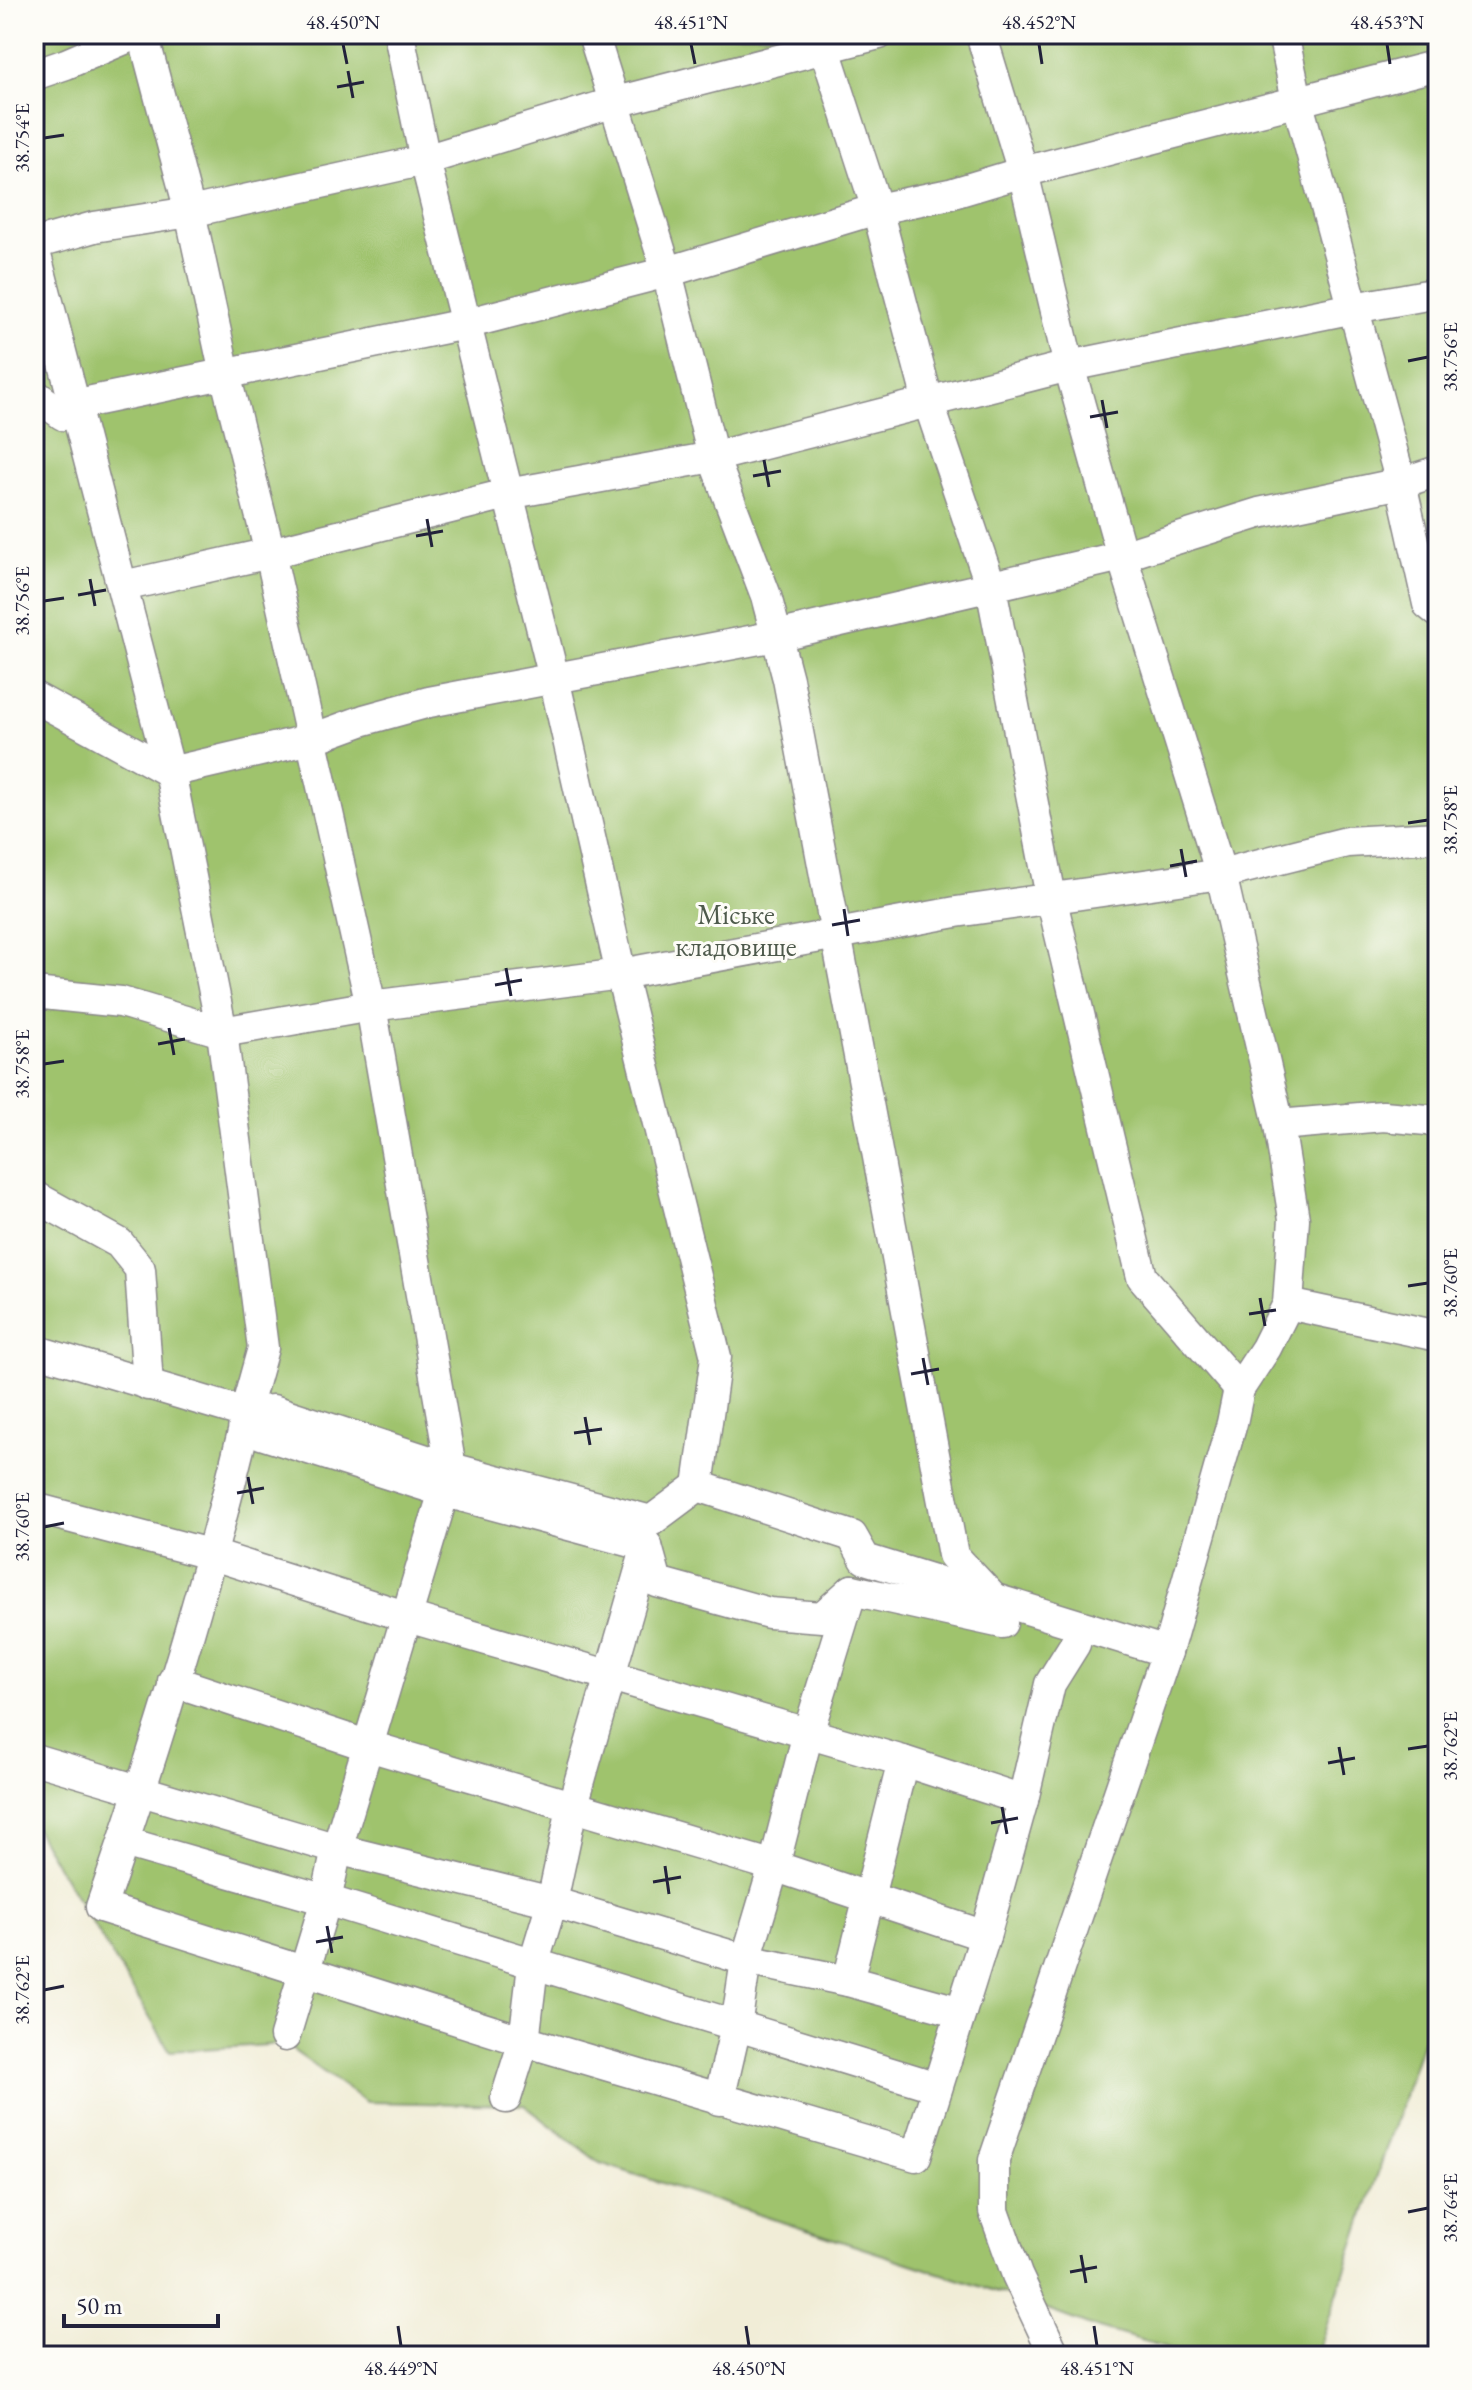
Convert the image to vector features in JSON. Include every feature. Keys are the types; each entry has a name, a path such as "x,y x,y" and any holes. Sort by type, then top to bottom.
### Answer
{"street":[{"path":"34,75 136,34"},
{"path":"143,34 190,212 225,374 270,553 371,1006 447,1479 285,2036"},
{"path":"399,34 425,160 554,678 621,974 716,1357 698,1486 649,1533 572,1808 552,1902 533,1965 524,2041 506,2098"},
{"path":"593,34 667,272 713,457 766,596 788,679 953,1555 988,1608"},
{"path":"879,34 822,40 425,160 190,212 94,227 34,246 170,772 222,1032 263,1348 213,1555 101,1907 524,2041 916,2156 985,1936 1023,1800 1050,1684 1075,1644"},
{"path":"981,34 1023,172 1069,366 1122,556 1221,874 1279,1125 1294,1219 1288,1304 1266,1348 1239,1389 1164,1660 994,2160 994,2211 1017,2275 1055,2356"},
{"path":"1283,34 1297,100 1401,483 1428,604 1438,612"},
{"path":"822,40 877,209 928,401 991,587 1051,897 1142,1277 1239,1389"},
{"path":"34,394 63,415 83,403 465,324 667,272 877,209 950,194 1023,172 1438,65"},
{"path":"123,586 507,494 713,457 1069,366 1438,293"},
{"path":"34,697 170,772 312,739 364,720 429,702 776,636 1122,556 1259,513 1401,483 1438,471"},
{"path":"34,993 121,1002 222,1032 371,1006 621,974 1051,897 1221,874 1347,842 1438,837"},
{"path":"1279,1125 1383,1116 1438,1121"},
{"path":"34,1196 119,1243 140,1269 148,1385"},
{"path":"1288,1304 1438,1336"},
{"path":"34,1350 245,1413 261,1434 649,1533"},
{"path":"698,1486 852,1536 865,1559 1075,1644 1164,1660"},
{"path":"34,1508 213,1555 408,1617 903,1761 1023,1800"},
{"path":"649,1533 657,1582 769,1613 822,1617 852,1590 988,1608 1164,1660"},
{"path":"719,2100 736,2026 746,1960 808,1733 852,1590 865,1559"},
{"path":"173,1681 369,1746 774,1866 985,1936"},
{"path":"34,1759 337,1849 552,1902 746,1960 848,1981 961,2012"},
{"path":"848,1981 903,1761"},
{"path":"124,1842 326,1900 937,2087"}],"green space":[{"name":"Міське кладовище","path":"34,34 1438,34 1438,1995 1316,2356 1197,2356 1088,2325 1007,2295 600,2163 524,2105 366,2102 284,2044 170,2051 34,1827"}]}
